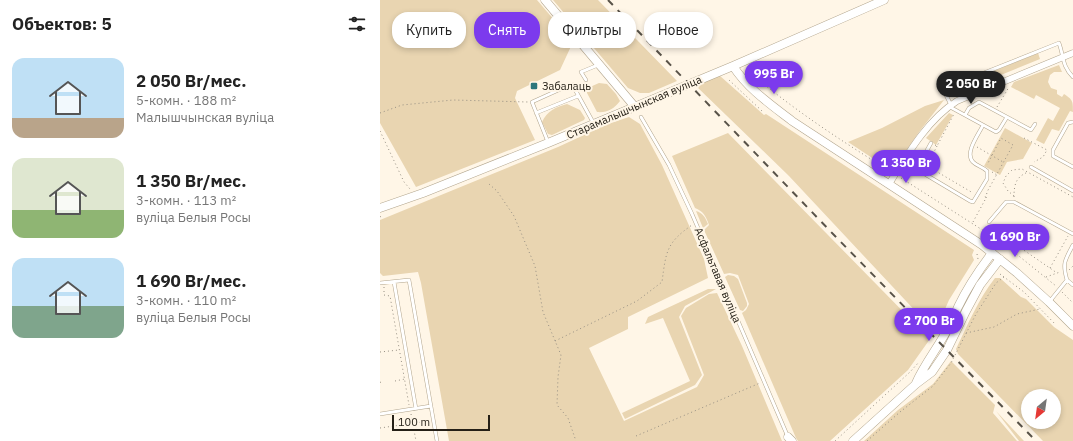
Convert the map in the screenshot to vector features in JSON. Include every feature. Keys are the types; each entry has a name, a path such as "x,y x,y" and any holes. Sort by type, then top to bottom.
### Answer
{"main road":[{"path":"545,0 635,107"},
{"name":"Старамалышчынская вуліца","path":"380,208 415,196 548,143 733,66 884,0"},
{"path":"733,66 742,78 769,104 961,231 1000,259 1049,302 1073,326"},
{"path":"916,384 923,367 950,326 972,281 992,253"},
{"path":"853,441 916,384 932,372 947,350 980,285 1000,259"}],"street":[{"path":"889,184 920,138 939,114 949,106 957,101 1073,53"}],"lane":[{"path":"1007,117 999,130 996,132 949,106 945,93 946,88 1059,43 1064,57 1063,62 1067,71 1073,77"},
{"path":"586,80 581,72 600,64"},
{"path":"548,143 532,102 572,84 594,124"},
{"path":"536,113 578,96"},
{"path":"965,115 969,108 979,102 1031,130 1035,124"},
{"name":"Асфальтавая вуліца","path":"641,116 669,165 696,222 790,440"},
{"path":"1073,122 1068,123 1052,150 1054,156 1073,167"},
{"path":"931,143 921,161 923,173 970,201 975,201 987,179 986,171 972,162 970,149 983,125"},
{"path":"1031,167 1073,191"},
{"path":"989,222 1006,202 1014,202 1073,234"},
{"path":"992,253 1007,228 1014,232"},
{"path":"1073,245 1064,261 1067,280 1073,285"},
{"path":"382,283 409,280 437,441 432,441"},
{"path":"1049,302 1067,280"},
{"path":"394,282 416,408"},
{"path":"380,414 431,406"}],"path":[{"path":"755,64 752,68 754,76 780,98 843,142 973,223 999,241 1046,277 1073,304"},
{"path":"729,80 762,111"},
{"path":"995,111 1009,87"},
{"path":"380,113 402,105 453,100 532,102"},
{"path":"957,110 936,146 930,160 934,170 971,193 975,193"},
{"path":"380,131 404,182 415,196"},
{"path":"973,223 986,198 987,192 1013,146 1001,138 986,169"},
{"path":"1024,138 1046,150 1043,157 1034,162 1028,172 1021,174 1016,182 1014,197 1008,191 1003,182 1006,176 1012,170 1022,169 1028,172 1073,197"},
{"path":"931,143 936,146"},
{"path":"976,146 1004,162"},
{"path":"991,172 997,175"},
{"path":"489,184 497,191 514,216 536,266 544,312 561,355 558,377 557,405 568,418 576,441"},
{"path":"980,192 983,193 986,198"},
{"path":"555,341 637,301 662,282 664,260 669,246 696,222"},
{"path":"1014,232 1011,237 1012,242 1057,273"},
{"path":"1050,268 1068,236"},
{"path":"976,263 979,258 977,254"},
{"path":"1046,277 1065,271"},
{"path":"1000,274 1024,292 1056,325"},
{"path":"382,283 384,294"},
{"path":"380,295 384,294 390,296 416,441"},
{"path":"966,333 994,327 1016,314 1040,309"},
{"path":"380,352 399,350"},
{"path":"835,441 910,372 918,362"},
{"path":"395,381 411,378"},
{"path":"636,436 764,382"},
{"path":"380,428 433,420"}],"shaded area":[{"path":"380,0 537,0 548,13 548,48 570,48 560,70 517,91 515,98 535,140 416,187 380,123"},
{"path":"553,0 598,0 610,12 563,12"},
{"path":"636,39 677,81 649,93 640,93 628,88 594,48 636,48"},
{"path":"1038,53 1040,59 952,95 949,94 950,89"},
{"path":"1059,65 1062,72 1054,72 1050,75 1048,82 1051,88 1057,90 1057,94 1062,97 1064,94 1071,99 1073,103 1073,112 1070,111 1059,131 1052,129 1044,144 1036,140 1048,118 1053,121 1060,108 1036,95 1034,99 1011,87 1014,82"},
{"path":"719,75 764,115 766,114 974,250 972,255 974,260 949,300 935,332 789,176 696,86"},
{"path":"599,83 607,84 620,101 613,108 604,112 597,112 586,89"},
{"path":"944,100 919,132 892,171 848,142 882,128 925,106"},
{"path":"567,104 580,110 585,118 584,120 552,135 548,134 542,122 544,118 552,110"},
{"path":"949,113 953,115 936,145 926,138"},
{"path":"629,117 640,124 662,165 704,259 708,278 628,317 628,329 589,348 624,421 697,387 704,375 681,316 686,308 709,294 717,293 742,346 782,441 449,441 418,272 383,276 380,273 380,220 558,147 608,124"},
{"path":"1005,128 1032,143 1023,159 1007,162 1000,175 984,166"},
{"path":"728,133 930,339 908,370 830,441 798,441 796,438 742,313 746,310 749,304 738,275 730,273 724,274 704,230 709,225 707,219 702,212 695,208 672,156"},
{"path":"696,211 706,219 708,224 703,228"},
{"path":"728,275 734,276 738,279 747,303 747,306 743,311 740,310 725,277"},
{"path":"995,278 1000,278 1021,297 1026,299 1054,327 1073,340 1073,441 1043,441 1031,429 1061,429 1061,389 1021,389 1021,418 958,354 956,349 983,295"},
{"path":"708,289 716,289 685,306 679,317 702,375 695,385 625,419 622,413 690,381 663,318 645,324 648,317"},
{"path":"951,361 995,405 993,413 1017,441 864,441 898,410 933,384"},
{"path":"996,411 1024,441 1019,441"}],"railway":[{"path":"608,0 835,236 1036,441"}],"place":[{"name":"Забалаць","path":"534,86"}]}
